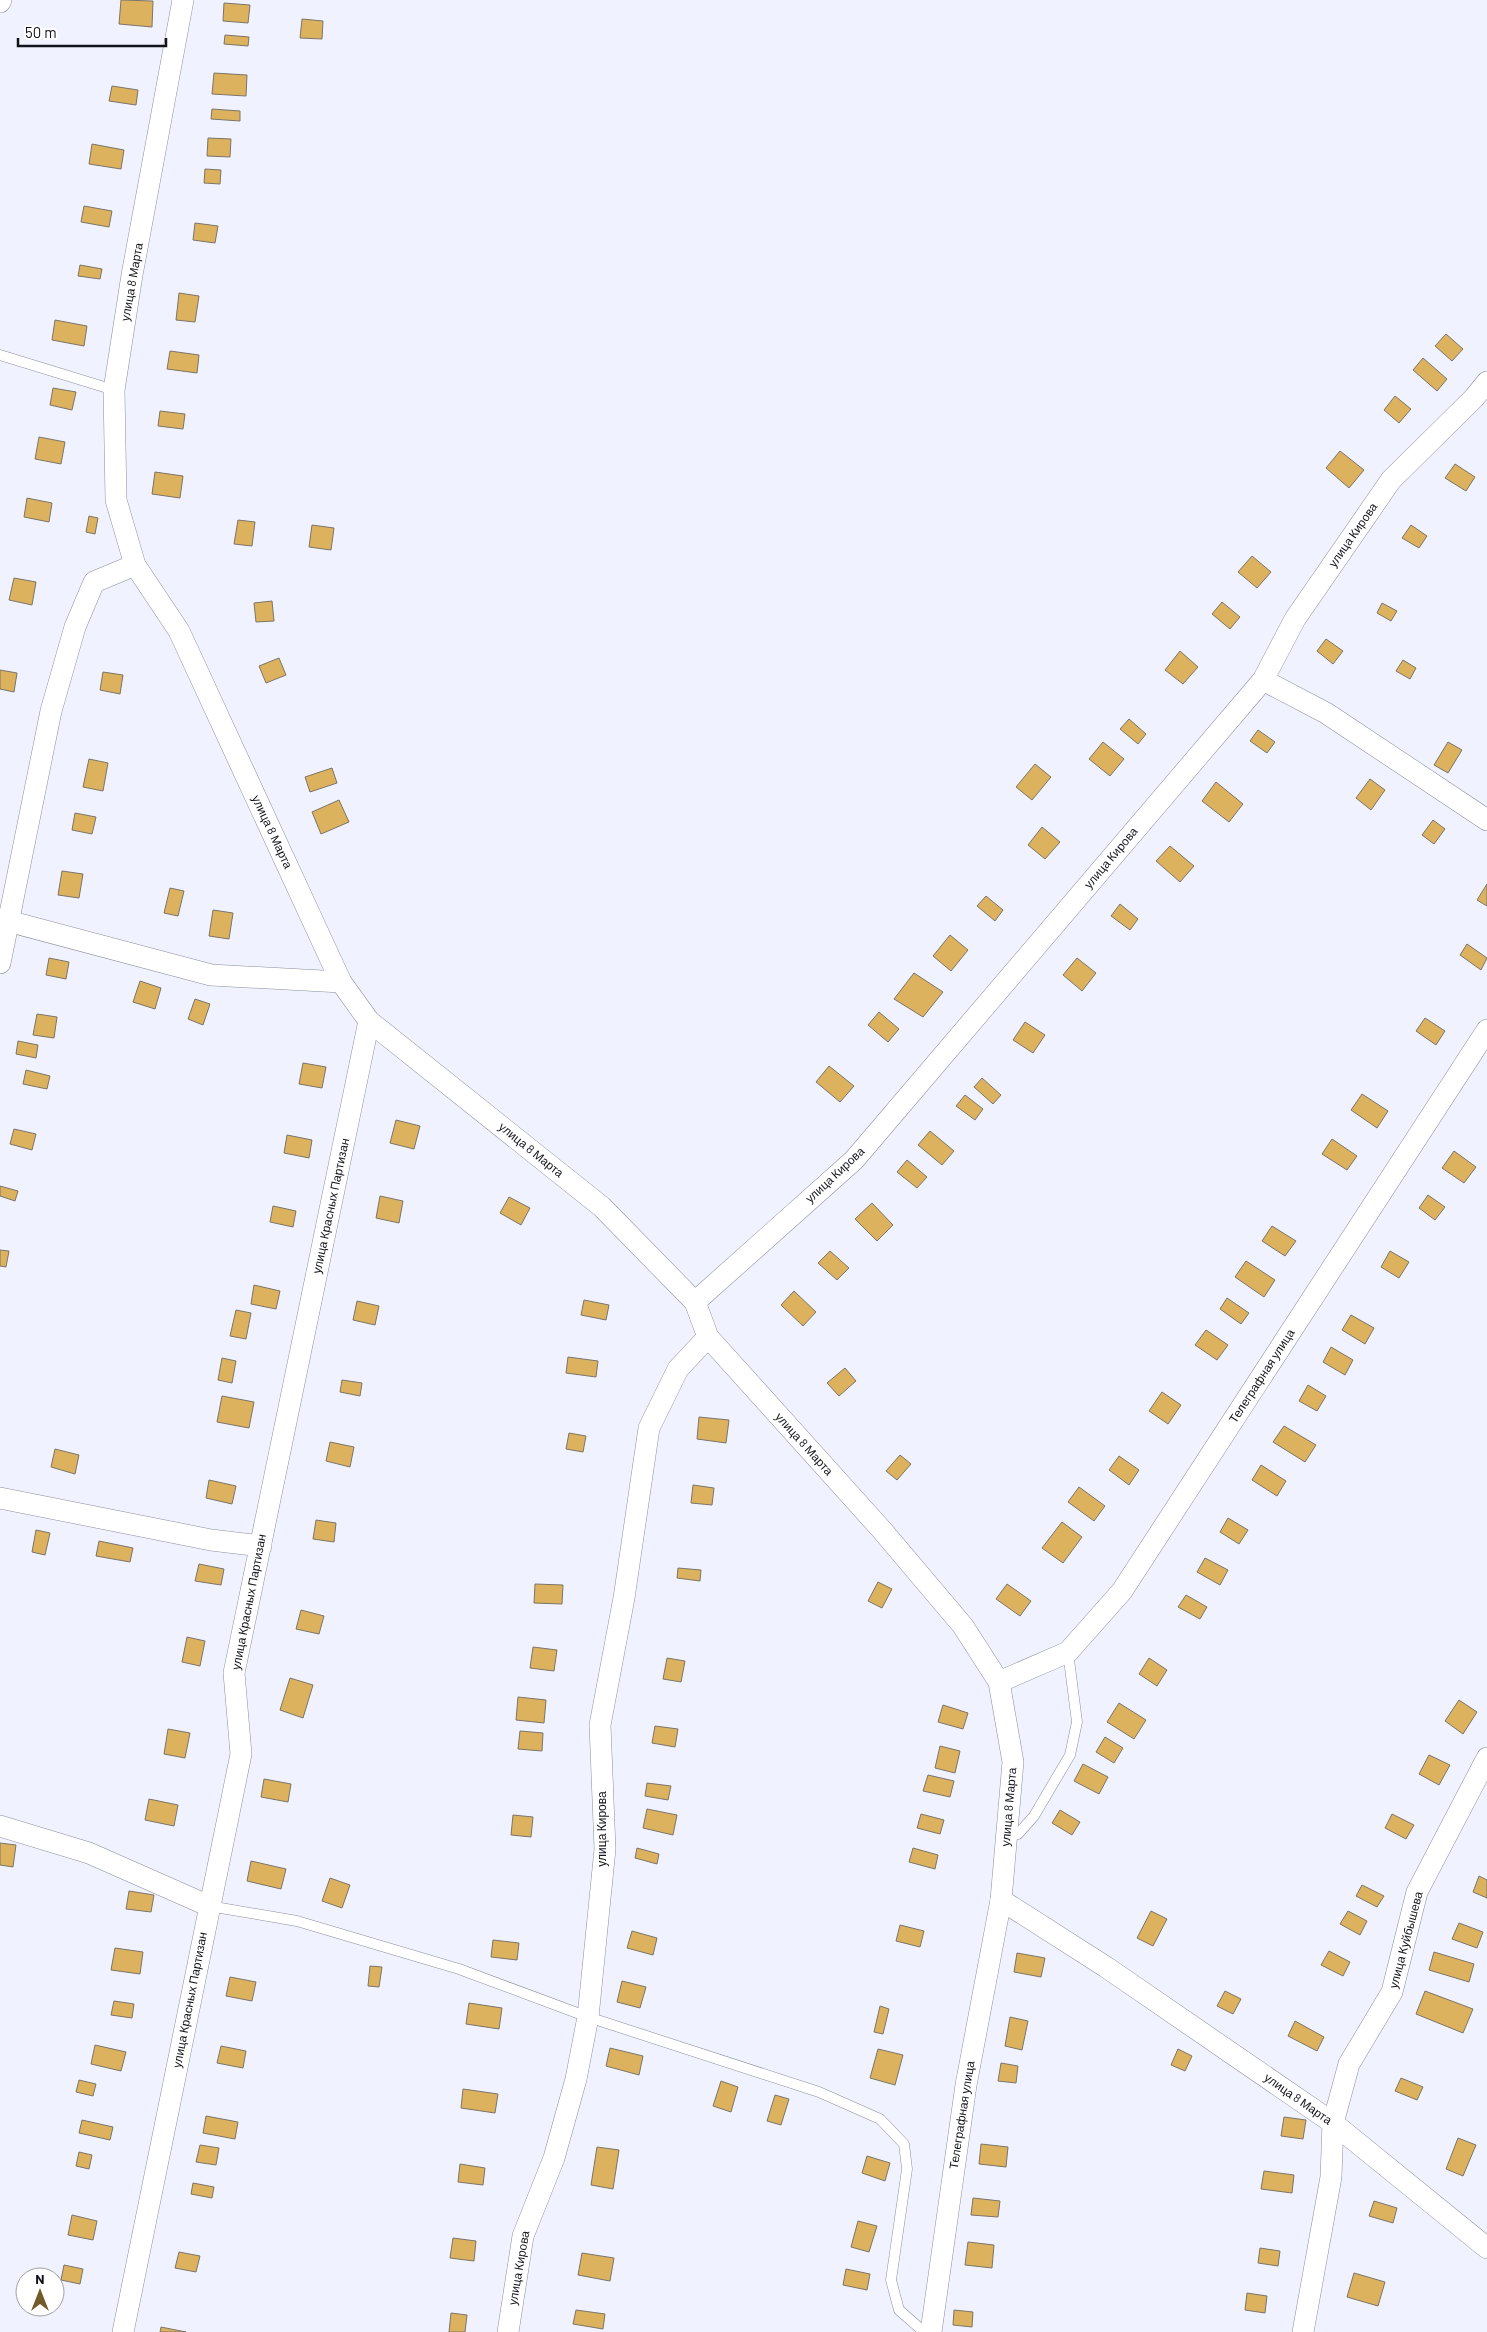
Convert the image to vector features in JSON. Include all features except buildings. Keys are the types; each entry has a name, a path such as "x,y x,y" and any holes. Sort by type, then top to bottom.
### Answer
{"street":[{"name":"улица 8 Марта","path":"183,0 132,275 114,390 116,500 135,565 179,631 341,982 369,1021 602,1207 695,1302 708,1337 888,1536 962,1626 999,1682 1013,1762 1001,1900 1106,1967 1333,2123 1487,2248"},
{"name":"улица Кирова","path":"695,1302 854,1160 1262,680 1295,619 1391,480 1474,398 1487,382"},
{"path":"0,963 4,921 51,711 74,627 94,582 135,565"},
{"path":"1262,680 1326,713 1487,820"},
{"path":"4,921 211,975 341,982"},
{"name":"улица Красных Партизан","path":"123,2332 241,1754 234,1673 369,1021"},
{"name":"Телеграфная улица","path":"999,1682 1068,1652 1122,1591 1487,1030"},
{"name":"улица Кирова","path":"508,2332 523,2236 554,2158 576,2079 588,2017 605,1849 600,1725 624,1598 649,1428 678,1369 708,1337"},
{"path":"0,1498 211,1540 261,1546"},
{"name":"улица Куйбышева","path":"1303,2332 1331,2177 1333,2123 1350,2064 1392,1992 1416,1892 1487,1758"},
{"path":"0,1826 89,1853 209,1906"},
{"name":"Телеграфная улица","path":"931,2332 966,2085 1001,1900"}],"lane":[{"path":"0,355 114,390"},
{"path":"1007,1836 1018,1834 1034,1816 1070,1755 1077,1722 1068,1652"},
{"path":"209,1906 306,1924 459,1969 588,2017 819,2092 880,2119 904,2144 907,2169 891,2280 900,2310 924,2332"}]}
